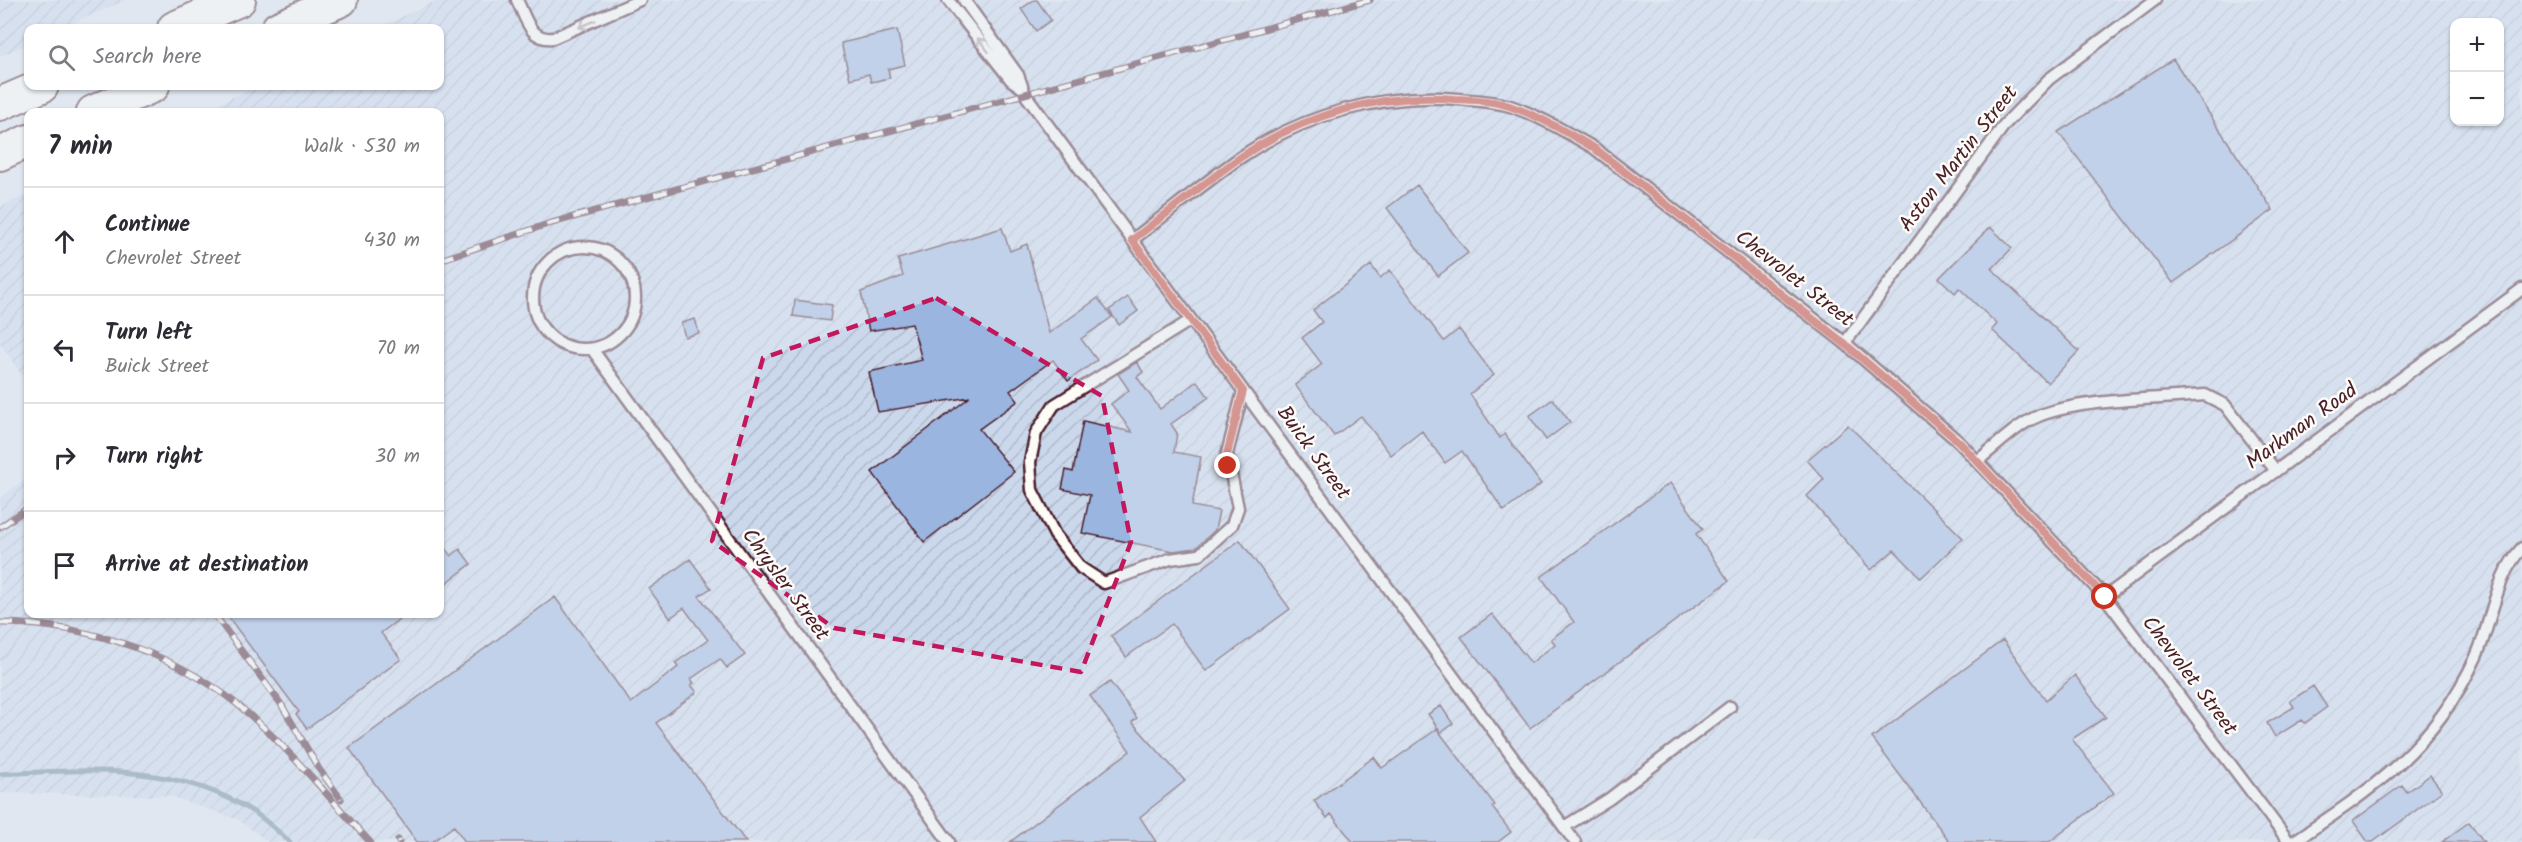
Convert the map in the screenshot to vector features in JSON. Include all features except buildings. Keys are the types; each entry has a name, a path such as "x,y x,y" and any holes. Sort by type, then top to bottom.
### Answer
{"main road":[{"path":"183,24 239,0"},
{"path":"287,24 341,0"},
{"path":"0,104 33,90"},
{"path":"102,108 144,90"},
{"path":"0,154 24,143"}],"lane":[{"path":"517,0 534,35 544,39 553,38 640,0"},
{"name":"Buick Street","path":"948,0 1011,80 1021,87 1575,842"},
{"name":"Buick Street","path":"964,0 1018,75 1021,87"},
{"name":"Aston Martin Street","path":"1845,344 2012,117 2049,79 2155,0"},
{"name":"Chevrolet Street","path":"1132,240 1243,156 1306,124 1335,113 1400,98 1479,101 1511,106 1554,125 1594,148 1845,344 1977,461 2105,597 2291,842"},
{"path":"585,247 603,251 620,261 630,276 635,295 633,314 624,330 610,342 592,349 573,349 556,341 542,328 534,311 533,292 539,274 550,259 567,250 585,247"},
{"name":"Markman Road","path":"2105,597 2522,289"},
{"path":"1191,320 1054,405 1036,433 1030,462 1032,490 1055,535 1081,568 1104,583 1170,560 1199,555 1230,528 1238,508 1227,454 1243,391"},
{"name":"Chrysler Street","path":"592,349 949,842"},
{"path":"1977,461 2027,422 2070,407 2205,395 2225,405 2276,471"},
{"path":"2291,842 2362,796 2408,757 2433,730 2466,677 2477,654 2504,572 2522,549"},
{"path":"1564,827 1609,799 1731,707"}],"highlighted area":[{"path":"936,298 1102,396 1131,542 1081,672 834,628 712,541 763,358"}],"shaded area":[{"path":"0,0 126,0 71,24 24,24 24,46 0,56"},
{"path":"438,0 2522,0 2522,842 268,842 239,820 170,796 0,793 0,498 24,480 24,618 444,618 444,108 209,108 248,90 444,90 444,24 386,24"},
{"path":"24,196 24,379 0,343 0,207"}],"waterway":[{"path":"0,774 100,771 166,778 198,786 229,798 258,815 290,842"}],"railway":[{"path":"444,259 548,224 1370,0"},
{"path":"0,527 24,511"},
{"path":"217,618 281,704 319,769 341,799"},
{"path":"0,623 68,629 101,637 134,647 196,676 224,695 267,731 370,842"}],"route":[{"path":"1228,466 1227,454 1243,391 1132,240 1243,156 1274,138 1306,124 1335,113 1400,98 1479,101 1511,106 1554,125 1594,148 1845,344 1959,442 2105,597"}]}
